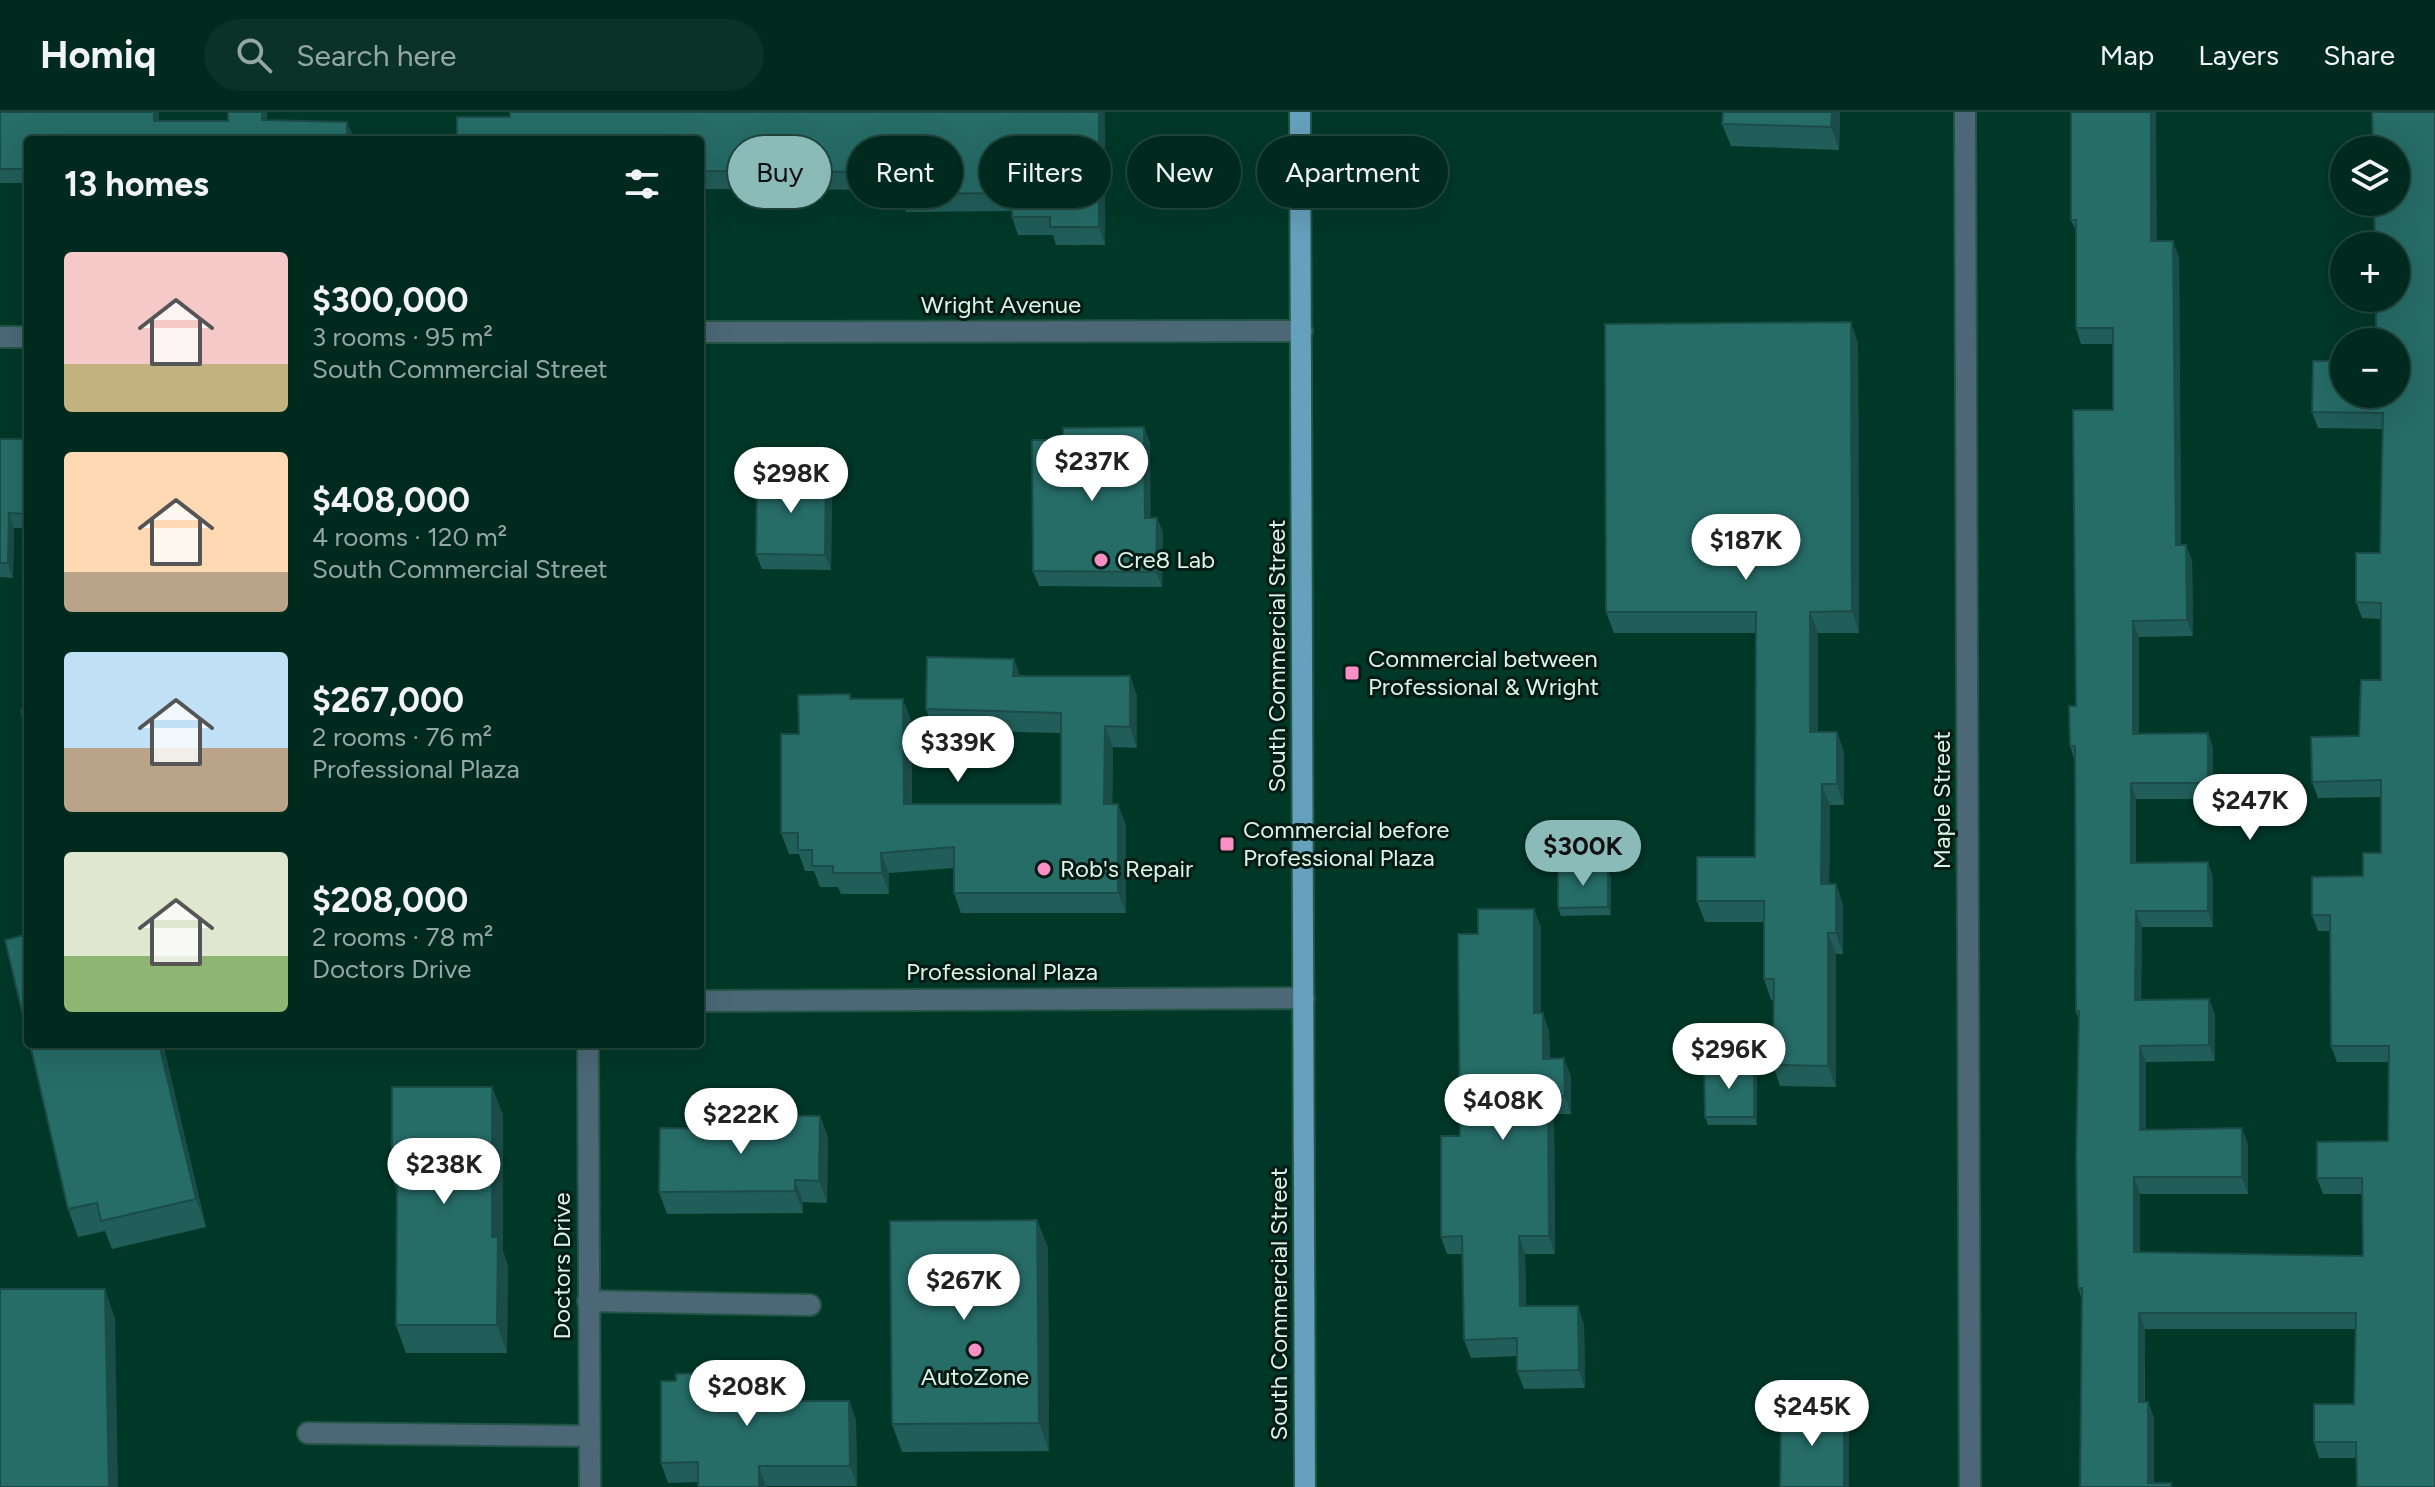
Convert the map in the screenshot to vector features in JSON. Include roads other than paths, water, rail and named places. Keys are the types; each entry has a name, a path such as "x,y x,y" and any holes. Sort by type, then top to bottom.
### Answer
{"main road":[{"name":"South Commercial Street","path":"1300,112 1305,1487"}],"street":[{"name":"Maple Street","path":"1965,112 1970,1487"},
{"name":"Wright Avenue","path":"704,332 1302,331"},
{"path":"0,337 24,337"},
{"name":"Professional Plaza","path":"704,1001 1304,998"},
{"name":"Doctors Drive","path":"588,1048 590,1487"},
{"path":"588,1301 810,1305"},
{"path":"308,1433 589,1436"}],"place":[{"name":"Cre8 Lab","path":"1101,560"},
{"name":"Commercial between Professional & Wright","path":"1352,673"},
{"name":"Commercial before Professional Plaza","path":"1227,844"},
{"name":"Rob's Repair","path":"1044,869"},
{"name":"AutoZone","path":"975,1350"}]}
